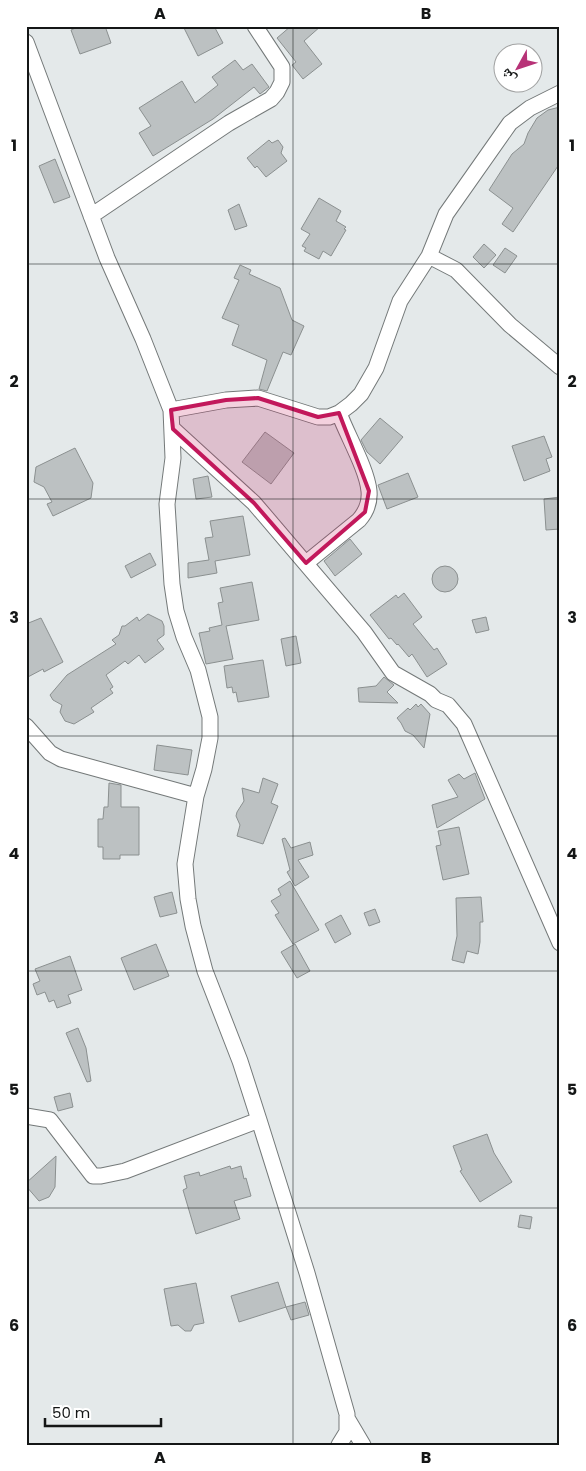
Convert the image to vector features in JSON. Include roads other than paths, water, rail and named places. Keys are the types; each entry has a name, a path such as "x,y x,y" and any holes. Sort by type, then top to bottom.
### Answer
{"street":[{"path":"91,216 230,123 271,99 282,82 282,67 255,26"},
{"path":"26,42 107,258 143,339 171,410 173,458 167,504 172,584 176,611 184,637 198,670 210,717 210,738 206,761 196,796 185,864 188,899 193,926 205,971 240,1061 259,1120 306,1273 347,1418 363,1445"},
{"path":"171,410 226,400 258,398 318,417 329,417 340,413 361,394 376,368 400,301 429,256 446,214 510,123 530,108 560,93"},
{"path":"429,256 456,270 510,325 560,367"},
{"path":"306,563 359,520 368,504 369,491 362,467 340,413"},
{"path":"173,429 254,503 364,632 393,673 430,694 436,700 448,705 464,724 560,943"},
{"path":"26,726 50,753 61,759 196,796"},
{"path":"26,1116 50,1120 93,1176 125,1171 259,1120"},
{"path":"339,1445 342,1443 347,1432 347,1418"}]}
